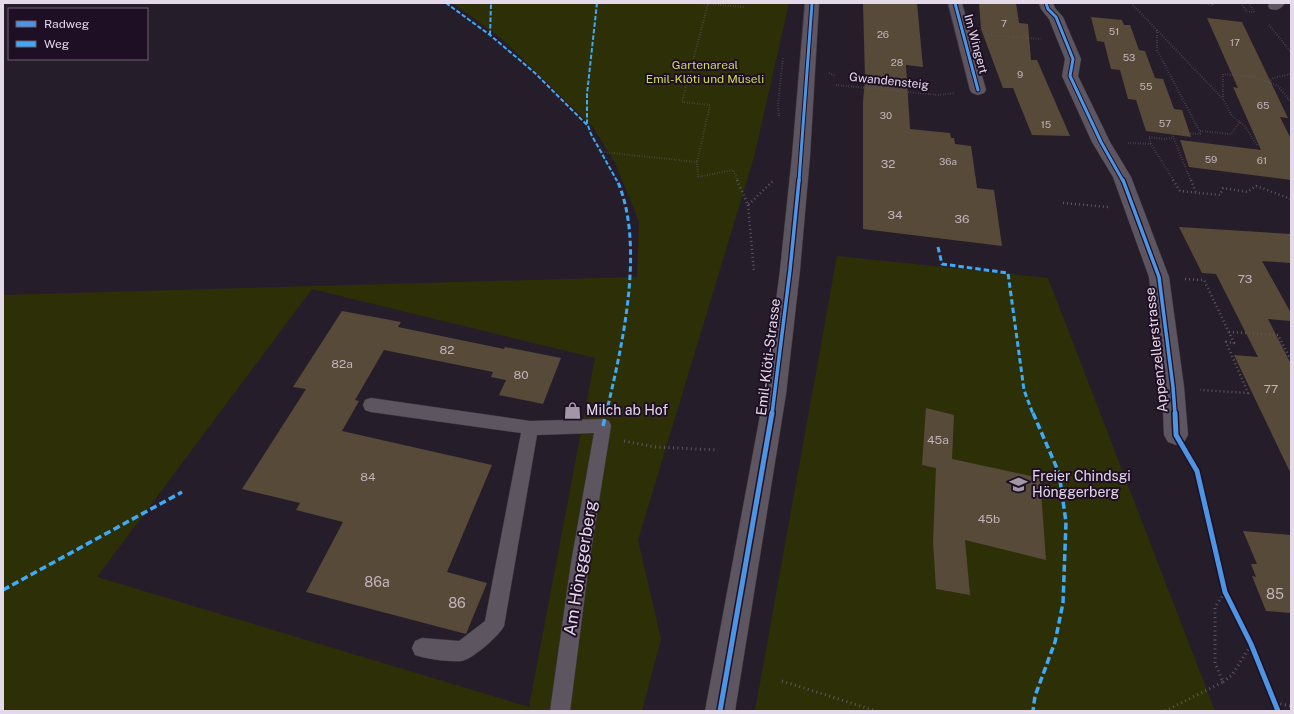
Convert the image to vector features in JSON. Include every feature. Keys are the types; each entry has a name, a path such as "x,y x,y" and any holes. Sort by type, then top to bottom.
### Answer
{"street":[{"name":"Emil-Klöti-Strasse","path":"720,711 775,394 798,186 812,3"},
{"name":"Im Wingert","path":"955,3 978,90"},
{"name":"Appenzellerstrasse","path":"1046,3 1048,9 1056,18 1073,58 1070,76 1101,142 1122,177 1159,277 1173,388 1176,435"}],"lane":[{"path":"371,405 530,428 602,431"},
{"path":"422,648 462,650 494,626 530,428"},
{"name":"Am Hönggerberg","path":"560,711 580,563 602,431"}],"path":[{"path":"697,3 744,7"},
{"path":"1131,3 1223,99 1232,116 1244,125 1257,145"},
{"path":"1163,3 1168,3"},
{"path":"1196,3 1213,5 1212,3"},
{"path":"1241,3 1246,11 1254,12 1250,4 1251,3"},
{"path":"708,4 682,102 710,104 697,162 698,177 733,170 748,206 754,271"},
{"path":"1266,22 1291,52"},
{"path":"1157,30 1157,50 1201,134 1182,133"},
{"path":"979,34 1046,40"},
{"path":"828,72 836,76"},
{"path":"1223,99 1223,74 1255,77 1269,82 1278,86 1291,102"},
{"path":"1269,82 1273,78 1291,74"},
{"path":"1200,130 1231,134 1240,122"},
{"path":"1172,134 1196,193"},
{"path":"1174,138 1164,139 1149,136 1151,144 1180,191 1220,195 1223,188 1247,192 1256,186 1291,199"},
{"path":"1101,142 1151,144"},
{"path":"602,152 697,162"},
{"path":"748,206 776,179"},
{"path":"1063,203 1134,208"},
{"path":"1159,277 1204,280 1234,343 1226,342 1248,393 1173,388"},
{"path":"1229,332 1278,334 1289,356 1291,356"},
{"path":"602,431 655,447 718,450"},
{"path":"1176,435 1196,471 1225,592 1251,644 1276,702 1278,711"},
{"path":"1223,682 1215,663 1215,607 1225,592"},
{"path":"1165,711 1223,682 1232,675 1251,644"},
{"path":"782,681 876,711"},
{"path":"1276,702 1291,706"}],"green space":[{"name":"Gartenareal Emil-Klöti und Müseli","path":"453,3 789,3 754,157 638,540 661,639 642,711 3,711 3,295 637,277 639,221 615,163 593,127 502,39","holes":["312,289 595,358 529,707 97,577"]},
{"path":"837,256 1048,278 1215,711 755,711"}],"building":[{"path":"863,3 917,3 923,67 906,65 910,129 950,133 951,138 954,138 955,144 971,146 977,188 994,190 1002,246 863,229 863,102 865,78"},
{"path":"979,3 1016,3 1019,23 1028,24 1031,60 1037,60 1070,136 1032,135 1013,88 1003,88 981,29"},
{"path":"1091,17 1122,20 1124,25 1130,25 1139,50 1145,51 1155,78 1163,79 1174,109 1182,110 1191,137 1146,131 1136,100 1128,99 1120,70 1111,69 1104,42 1097,41"},
{"path":"1207,18 1242,22 1288,118 1280,117 1291,139 1291,180 1189,167 1180,140 1261,150 1233,87 1238,88"},
{"path":"1179,227 1291,234 1291,263 1262,261 1291,313 1291,321 1268,319 1291,364 1291,474 1234,355 1258,357 1216,274 1202,273"},
{"path":"342,311 401,322 398,327 504,349 505,347 561,358 543,404 499,395 506,380 491,377 493,372 384,350 355,400 359,401 342,431 492,465 447,572 487,583 466,634 306,592 343,522 296,510 300,503 242,489 306,389 293,387"},
{"path":"926,408 954,415 952,459 1040,478 1046,560 965,540 970,595 936,589 933,542 936,468 922,465"},
{"path":"1243,531 1291,535 1291,613 1266,611 1252,576 1256,577 1251,564 1257,564"}],"marked path":[{"path":"446,3 490,35 535,73 587,125"},
{"path":"490,35 491,3"},
{"path":"597,3 588,79 586,109 587,123 616,177 623,196 628,226 630,255 630,284 627,312 617,368 603,426"},
{"path":"938,247 942,264 1008,273 1024,390 1037,424 1059,473 1066,522 1063,603 1055,642 1035,696 1033,711"},
{"path":"3,590 182,492"}],"cycle path":[{"path":"720,711 775,394 790,270 801,156 812,3"},
{"path":"955,3 978,90"},
{"path":"1046,3 1048,9 1056,17 1073,59 1070,76 1101,142 1122,177 1159,277 1173,387 1176,435 1197,471 1225,592 1251,644 1278,711"}],"place":[{"name":"Milch ab Hof","path":"573,410"},
{"name":"Freier Chindsgi Hönggerberg","path":"1019,484"}]}
